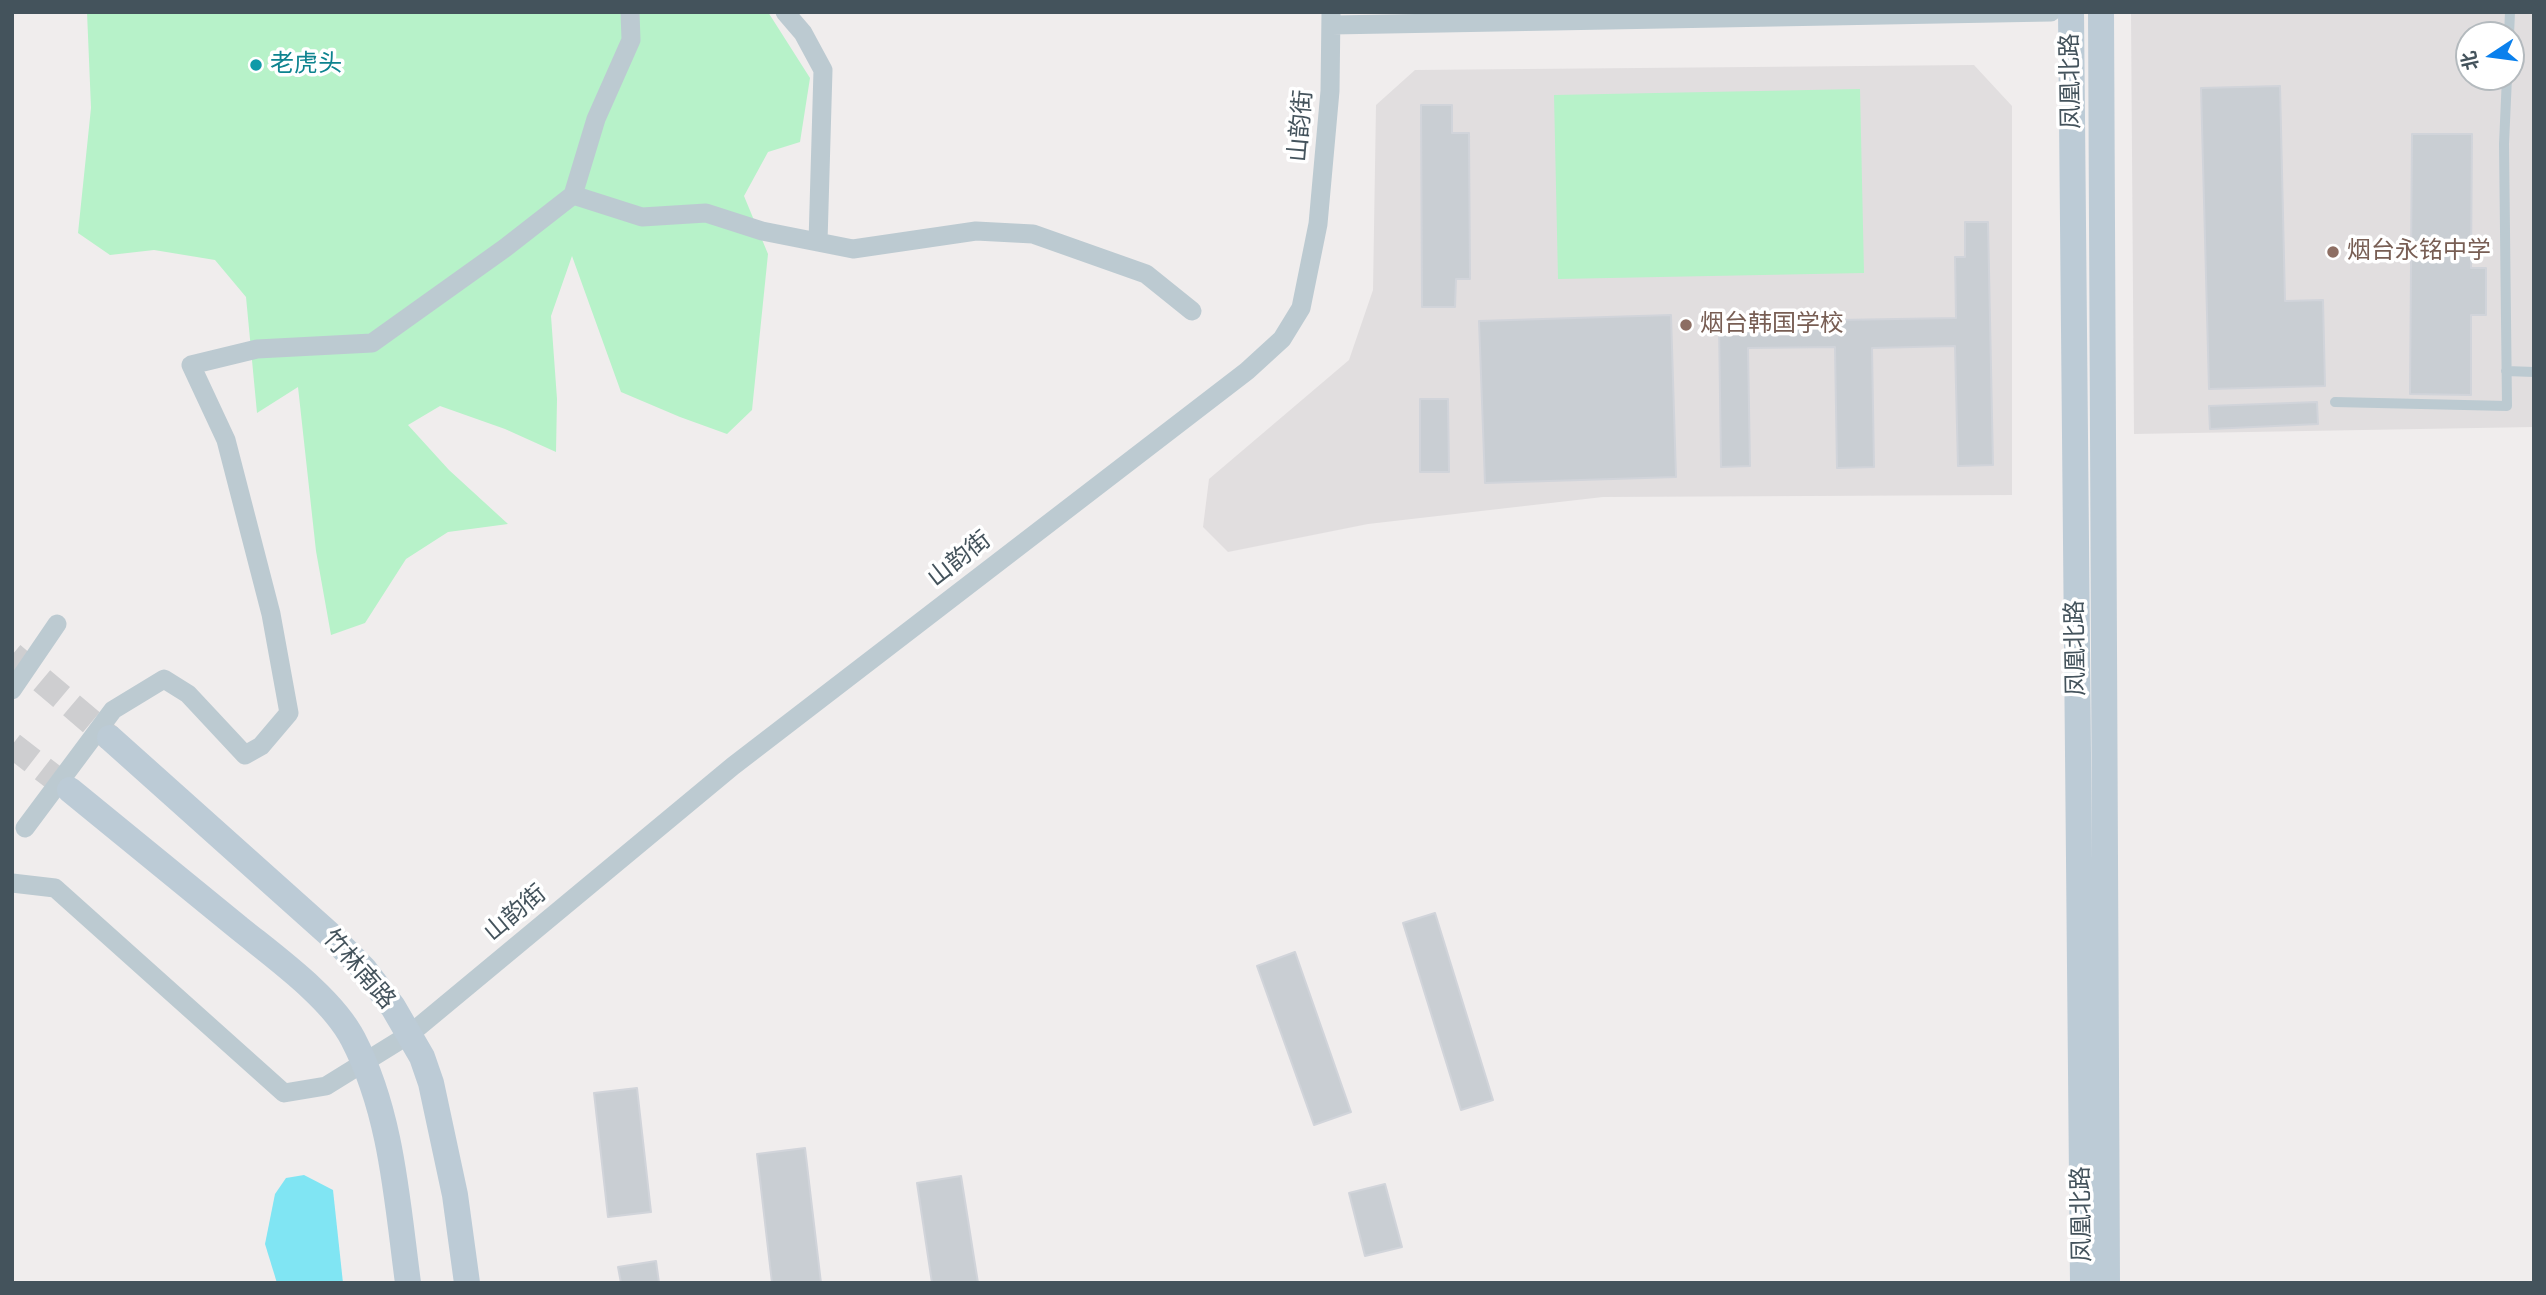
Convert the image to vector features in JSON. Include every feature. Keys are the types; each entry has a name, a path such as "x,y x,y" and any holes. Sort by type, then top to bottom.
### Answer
{"street":[{"path":"25,828 113,710 164,679 188,694 245,755 261,746 289,713 271,614 226,440 191,365 257,349 372,343 505,248 573,195 596,119 631,40 630,12"},
{"path":"785,12 803,33 823,70 818,242"},
{"path":"1331,18 2051,12"},
{"name":"凤凰北路","path":"2071,12 2083,1283"},
{"name":"凤凰北路","path":"2101,12 2107,1283"},
{"name":"山韵街","path":"12,883 55,888 284,1093 326,1086 410,1034 733,766 1247,371 1282,339 1301,308 1318,224 1330,90 1331,18"},
{"path":"573,195 642,216 706,213 762,231 853,249 976,231 1033,234 1146,274 1192,311"},
{"path":"12,690 57,624"},
{"name":"竹林南路","path":"110,738 328,933 364,969 410,1034 422,1057 434,1095 455,1195 467,1283"},
{"name":"竹林南路","path":"70,790 303,980 353,1038 382,1121 391,1163 408,1283"}],"lane":[{"path":"2335,402 2507,406 2504,144 2506,91"},
{"path":"2506,371 2534,372"}],"shaded area":[{"name":"烟台永铭中学","path":"2131,12 2534,12 2534,427 2134,434"},
{"name":"烟台韩国学校","path":"1974,65 2012,106 2012,495 1603,497 1368,524 1228,552 1203,527 1209,479 1349,360 1373,290 1376,105 1415,70"}],"green space":[{"path":"87,12 768,12 810,78 800,142 768,152 744,196 768,254 752,410 727,434 621,392 572,256 551,316 557,399 556,452 505,429 440,406 408,425 449,470 508,524 448,532 406,559 365,623 331,635 316,551 298,387 257,413 246,297 215,260 154,250 110,255 78,233 91,108"},
{"path":"1860,89 1864,273 1558,279 1554,95"}],"water":[{"path":"304,1175 333,1190 343,1283 277,1283 265,1244 275,1194 286,1178"}],"building":[{"path":"2280,86 2285,301 2323,300 2325,386 2209,389 2201,88"},
{"path":"1421,105 1452,105 1452,133 1469,133 1470,279 1456,279 1455,307 1422,307"},
{"path":"2412,134 2472,134 2471,268 2486,268 2486,315 2471,315 2471,395 2410,394"},
{"path":"1965,222 1988,222 1993,465 1958,466 1955,346 1872,348 1874,467 1837,468 1835,347 1748,348 1750,466 1721,467 1719,322 1956,318 1955,257 1965,257"},
{"path":"1671,315 1676,477 1485,483 1479,321"},
{"path":"1420,399 1448,399 1449,472 1420,472"},
{"path":"2317,402 2318,424 2210,429 2209,406"},
{"path":"1435,913 1493,1100 1461,1110 1403,923"},
{"path":"1295,952 1351,1112 1314,1125 1257,966"},
{"path":"637,1088 651,1212 608,1217 594,1093"},
{"path":"805,1148 821,1283 772,1283 757,1154"},
{"path":"961,1176 978,1283 932,1283 917,1183"},
{"path":"1385,1184 1402,1247 1365,1256 1349,1193"},
{"path":"656,1261 659,1283 621,1283 618,1267"}],"tunnel":[{"path":"12,655 110,738"},
{"path":"12,745 70,790"}],"place":[{"name":"老虎头","path":"256,65"},
{"name":"烟台永铭中学","path":"2333,252"},
{"name":"烟台韩国学校","path":"1686,325"}]}
